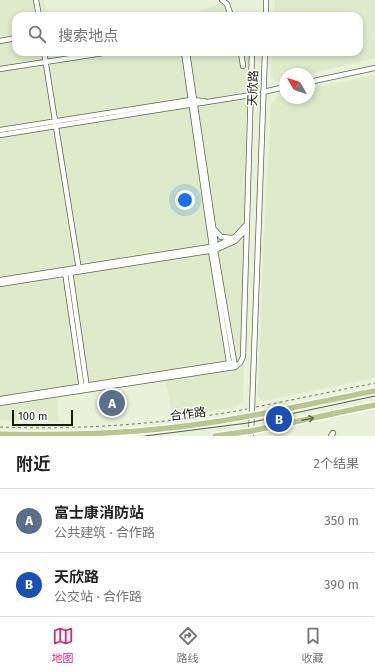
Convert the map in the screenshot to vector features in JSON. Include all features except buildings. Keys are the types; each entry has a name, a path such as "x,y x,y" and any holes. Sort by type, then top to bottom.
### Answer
{"main road":[{"name":"合作路","path":"0,434 74,435 131,431 214,422 375,391"},
{"path":"215,436 251,433 375,405"}],"street":[{"path":"36,0 38,12"},
{"path":"222,0 227,4 230,12"},
{"path":"266,0 266,12"},
{"path":"0,41 12,39"},
{"path":"45,56 79,270"},
{"path":"0,69 84,56"},
{"path":"185,56 214,229 214,249"},
{"path":"187,56 214,249 232,365"},
{"path":"242,56 243,66"},
{"path":"0,403 240,363 243,349 252,56"},
{"name":"天欣路","path":"251,433 264,56"},
{"path":"315,81 375,68"},
{"path":"263,92 279,89"},
{"path":"0,135 56,124 193,102 251,95"},
{"path":"0,130 56,124"},
{"path":"214,249 235,237 246,224"},
{"path":"0,284 214,249 228,245 240,237 245,230 246,224"},
{"path":"214,229 225,238 235,237"},
{"path":"0,280 68,272"},
{"path":"68,272 84,388"},
{"path":"0,399 84,388"}],"path":[{"path":"0,427 79,427 127,425 199,417 252,408 375,383"}],"shaded area":[{"path":"0,0 43,0 48,12 12,12 12,56 253,56 243,399 237,407 172,415 166,380 57,397 59,423 0,420"},
{"path":"275,0 375,0 375,58 315,73 315,68 279,68 279,82 277,82 271,77 272,56 363,56 363,12 274,12"},
{"path":"224,2 228,12 198,12"},
{"path":"373,75 375,76 375,378 263,401 258,396 271,105 279,96 279,104 315,104 315,88"}],"tram line":[{"path":"145,436 248,423 375,396"}],"place":[{"name":"富士康消防站","path":"112,403"},
{"name":"天欣路","path":"279,419"}]}
